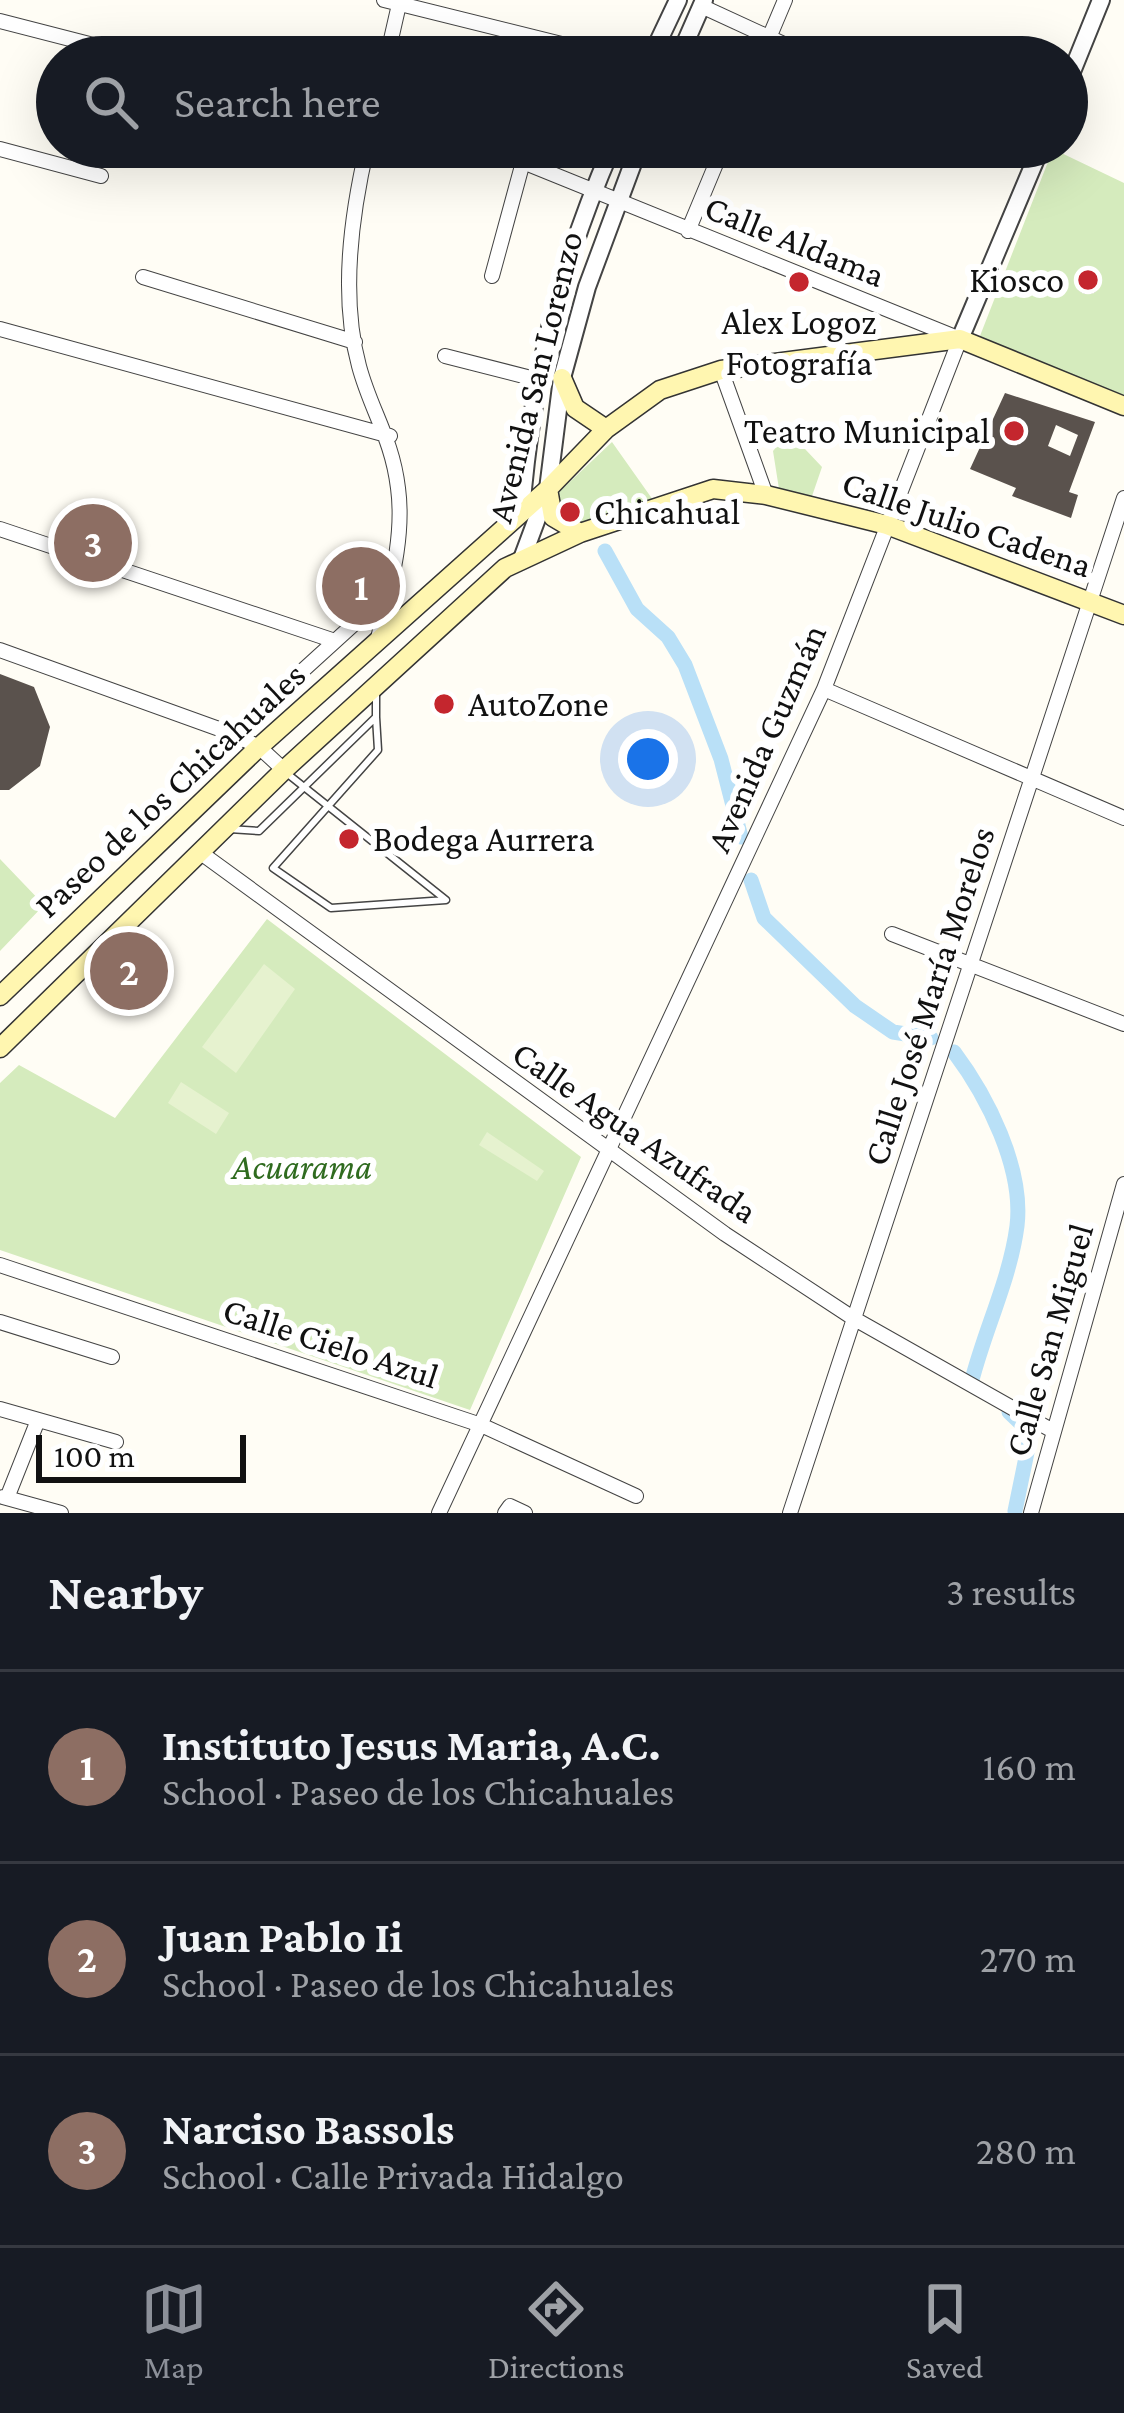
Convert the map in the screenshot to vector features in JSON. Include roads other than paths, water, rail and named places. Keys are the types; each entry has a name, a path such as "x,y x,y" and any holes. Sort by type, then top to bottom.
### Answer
{"main road":[{"name":"Paseo de los Chicahuales","path":"0,996 259,747 548,489 606,429 660,390 722,370 960,339"},
{"path":"960,339 1124,406"},
{"path":"562,378 575,408 606,429"},
{"path":"548,489 553,517 580,533"},
{"name":"Calle Julio Cadena","path":"580,533 713,489 766,495 887,525 1124,615"},
{"name":"Paseo de los Chicahuales","path":"0,1048 284,770 505,568 580,533"},
{"path":"493,539 509,549 505,568"}],"street":[{"path":"661,36 678,0"},
{"path":"769,36 785,0"},
{"path":"1086,36 1101,0"},
{"path":"390,36 394,1 532,36"},
{"path":"688,36 703,3 767,36"},
{"path":"0,21 58,36"},
{"path":"0,149 36,159"},
{"path":"70,168 100,176"},
{"path":"363,168 350,248 355,342 359,368 390,436 400,521 377,643"},
{"path":"492,276 522,168"},
{"name":"Calle Aldama","path":"538,168 960,339"},
{"name":"Avenida San Lorenzo","path":"521,513 535,379 603,168"},
{"name":"Avenida San Lorenzo","path":"523,556 548,489 562,378 630,168"},
{"path":"688,231 714,168"},
{"path":"960,339 1033,168"},
{"path":"143,277 355,342"},
{"path":"0,329 390,436"},
{"name":"Avenida Guzmán","path":"439,1513 604,1151 824,689 960,339"},
{"path":"445,356 535,379"},
{"path":"722,370 766,495"},
{"name":"Calle José María Morelos","path":"790,1513 1124,498"},
{"path":"0,529 332,640"},
{"name":"Paseo de los Chicahuales","path":"233,734 388,593"},
{"path":"0,650 233,734 259,747 284,770"},
{"path":"824,689 1124,818"},
{"name":"Calle Agua Azufrada","path":"201,853 604,1151 854,1318 1052,1431"},
{"path":"892,934 1124,1024"},
{"name":"Calle San Miguel","path":"1031,1513 1052,1431 1117,1240 1124,1184"},
{"name":"Calle Cielo Azul","path":"0,1265 481,1425 636,1496"},
{"path":"0,1322 112,1357"},
{"path":"0,1409 116,1442"},
{"path":"38,1420 3,1497 62,1513"}],"lane":[{"path":"284,770 323,807 446,899 331,908 273,868 323,807 378,750 376,687"},
{"path":"225,829 260,831 376,717"}],"waterway":[{"path":"605,551 637,609 668,637 685,665 721,759 741,837"},
{"path":"751,880 764,918 855,1006 893,1032 931,1038"},
{"path":"954,1052 1000,1134 1018,1204 1009,1265 972,1380"},
{"path":"1009,1412 1031,1433 1015,1511"}],"place":[{"name":"Kiosco","path":"1088,280"},
{"name":"Alex Logoz Fotografía","path":"799,282"},
{"name":"Teatro Municipal","path":"1014,431"},
{"name":"Chicahual","path":"570,512"},
{"name":"Narciso Bassols","path":"93,543"},
{"name":"Instituto Jesus Maria, A.C.","path":"361,586"},
{"name":"AutoZone","path":"444,704"},
{"name":"Bodega Aurrera","path":"349,839"},
{"name":"Juan Pablo Ii","path":"129,971"}],"park label":[{"name":"Acuarama","path":"302,1167"}]}
